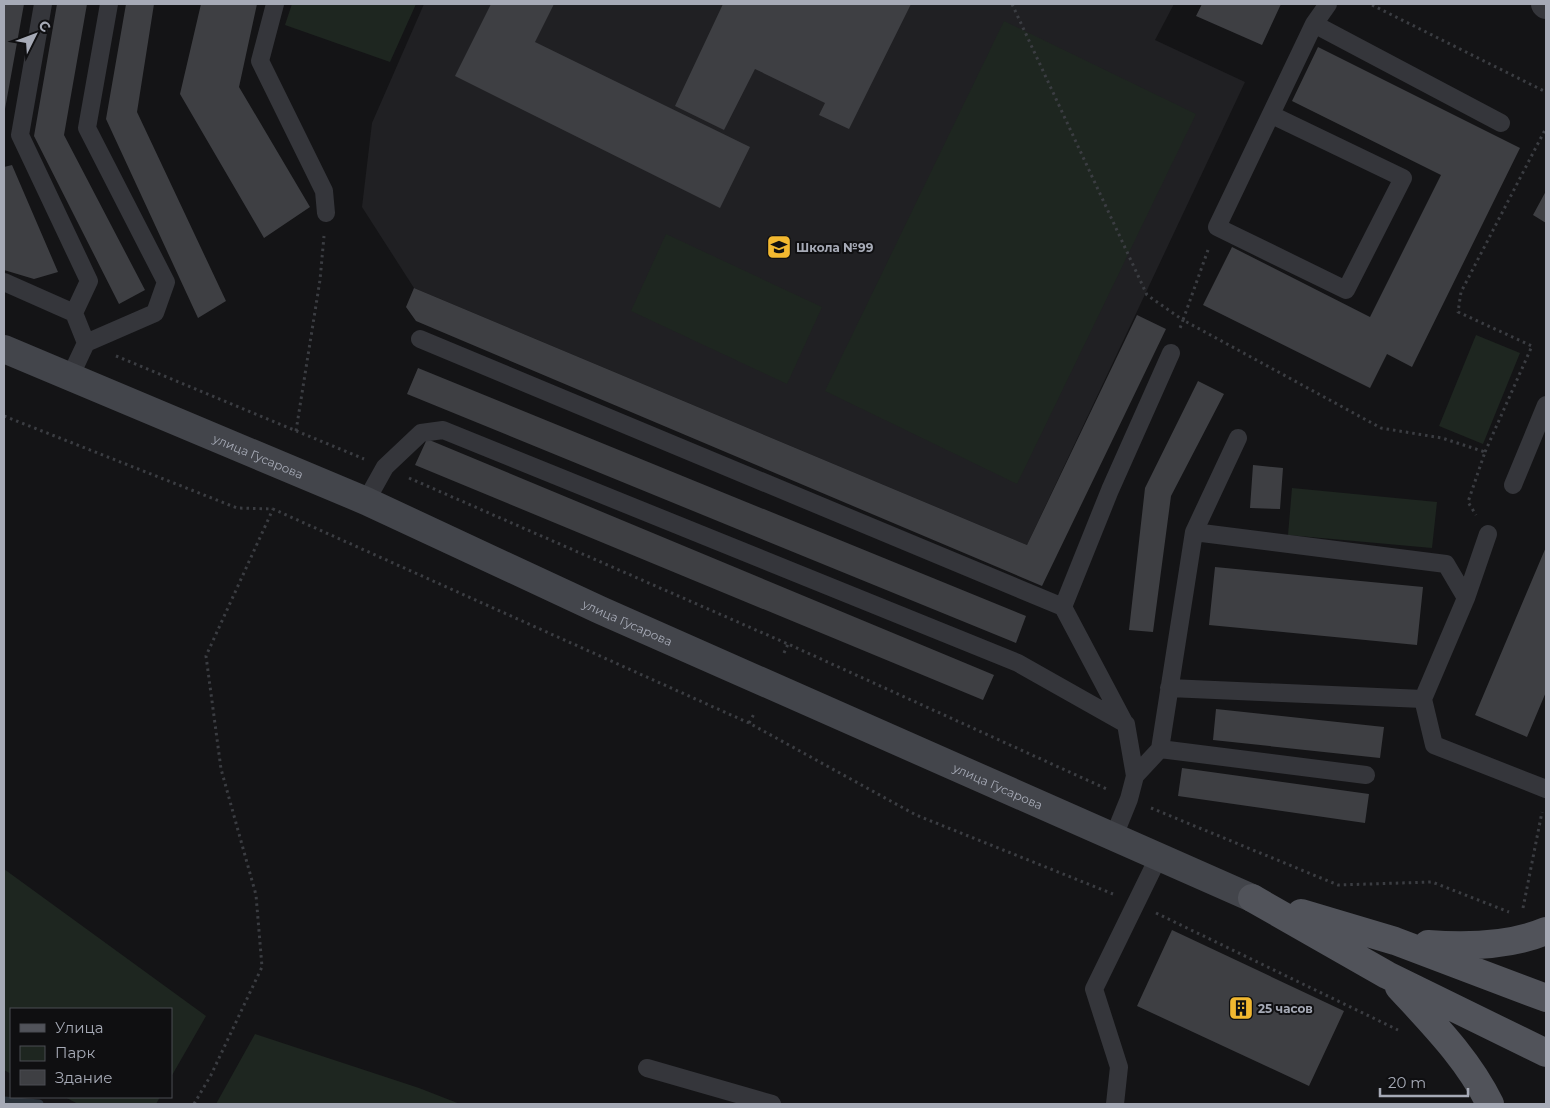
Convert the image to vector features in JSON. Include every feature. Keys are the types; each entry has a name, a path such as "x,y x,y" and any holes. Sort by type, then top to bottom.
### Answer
{"main road":[{"name":"улица Гусарова","path":"4,349 366,501 600,610 1252,898"},
{"path":"1252,898 1395,941 1546,998"},
{"path":"1252,898 1387,975 1546,1053"},
{"path":"1395,941 1461,947 1527,939 1546,931"},
{"path":"1387,975 1450,1042 1478,1080 1490,1104"}],"lane":[{"path":"43,4 20,135 89,282 74,313"},
{"path":"70,377 86,343 155,313 166,282 87,128 109,4"},
{"path":"275,4 260,60 324,191 326,213"},
{"path":"1272,115 1403,178 1346,290 1217,227 1314,24 1328,4"},
{"path":"1314,24 1501,123"},
{"path":"4,282 74,313 86,343"},
{"path":"420,339 1063,607 1126,724 1135,776 1130,799 1114,836"},
{"path":"1063,607 1110,490 1171,353"},
{"path":"1513,485 1546,405"},
{"path":"366,501 385,467 420,433 443,430 1018,663 1126,724"},
{"path":"1135,776 1160,749 1194,532 1238,438"},
{"path":"1194,532 1446,564 1466,598"},
{"path":"1488,534 1466,598 1423,698 1434,744 1546,790"},
{"path":"1169,688 1423,698"},
{"path":"1160,749 1366,775"},
{"path":"1115,1104 1119,1066 1094,989 1158,858"},
{"path":"647,1068 772,1104"}],"path":[{"path":"1012,4 1147,295 1183,320 1381,428 1442,438 1486,452"},
{"path":"1372,6 1546,92"},
{"path":"1488,534 1468,502 1486,452 1532,346 1458,312 1462,292 1546,128"},
{"path":"296,431 320,280 326,213"},
{"path":"1183,320 1217,227"},
{"path":"86,343 385,467 788,644 1130,799 1338,885 1432,882 1512,913"},
{"path":"4,416 237,508 272,509 749,724 916,815 1135,903 1400,1031"},
{"path":"194,1104 211,1075 262,968 256,895 222,769 206,656 272,509"},
{"path":"784,653 788,644"},
{"path":"749,724 754,714"},
{"path":"1521,916 1543,807"}],"shaded area":[{"name":"Школа №99","path":"424,4 1174,4 1155,40 1245,82 1027,545 414,288 362,207 372,123"}],"green space":[{"path":"292,4 416,4 390,62 285,25"},
{"path":"1004,21 1196,114 1017,484 825,391"},
{"path":"666,234 822,307 787,384 631,311"},
{"path":"1476,335 1520,353 1483,444 1439,426"},
{"path":"1292,488 1437,502 1432,548 1288,535"},
{"path":"4,869 206,1016 172,1075 172,1008 10,1008 10,1073 4,1070"},
{"path":"255,1034 419,1088 460,1104 216,1104"},
{"path":"67,1098 159,1098 156,1104 78,1104"}],"building":[{"path":"4,4 24,4 5,109 4,109"},
{"path":"57,4 87,4 64,135 145,290 119,304 34,136"},
{"path":"126,4 154,4 137,112 226,301 198,318 106,119"},
{"path":"201,4 257,4 239,87 310,207 264,238 180,94"},
{"path":"491,4 554,4 535,42 750,147 720,208 455,76"},
{"path":"723,4 911,4 849,129 819,115 825,103 755,69 724,130 675,106"},
{"path":"1202,4 1281,4 1262,45 1196,16"},
{"path":"1318,47 1520,148 1412,367 1387,354 1370,388 1203,305 1232,247 1370,317 1441,175 1292,101"},
{"path":"12,165 58,272 34,279 4,270 4,167"},
{"path":"1546,191 1546,223 1533,215"},
{"path":"414,288 1027,545 1137,315 1166,329 1042,586 416,321 406,307"},
{"path":"418,368 1026,616 1016,643 407,394"},
{"path":"1198,381 1224,394 1171,496 1153,632 1129,630 1145,488"},
{"path":"427,439 994,675 983,700 415,465"},
{"path":"1253,465 1283,468 1280,509 1250,508"},
{"path":"1546,547 1546,692 1527,737 1475,715"},
{"path":"1215,567 1423,587 1417,645 1209,625"},
{"path":"1216,709 1384,727 1380,758 1213,740"},
{"path":"1182,768 1369,794 1365,823 1178,796"},
{"name":"25 часов","path":"1172,930 1344,1011 1309,1086 1137,1006"}],"waterway":[{"path":"4,1101 39,1104"}],"place":[{"name":"Школа №99","path":"779,247"},
{"name":"25 часов","path":"1241,1008"}]}
